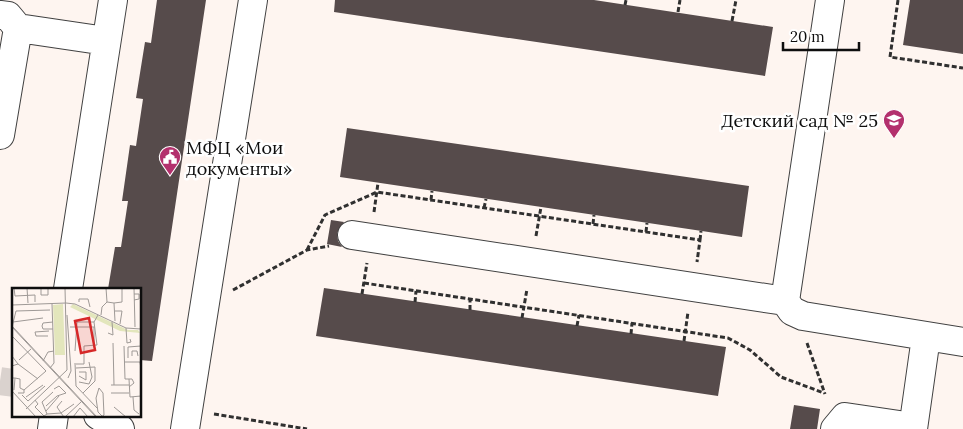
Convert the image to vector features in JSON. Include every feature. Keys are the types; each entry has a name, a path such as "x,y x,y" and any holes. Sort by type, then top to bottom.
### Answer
{"lane":[{"path":"68,288 113,0"},
{"path":"187,420 253,0"},
{"path":"794,308 830,0"},
{"path":"0,135 9,22 106,41"},
{"path":"352,234 693,286 926,336 963,342"},
{"path":"840,423 913,428 926,336"},
{"path":"52,429 54,416"},
{"path":"100,416 120,429"}],"path":[{"path":"678,12 680,0"},
{"path":"732,21 736,0"},
{"path":"898,0 890,57 963,68"},
{"path":"431,200 432,191"},
{"path":"377,192 700,240"},
{"path":"484,208 486,199"},
{"path":"593,224 594,215"},
{"path":"646,232 647,223"},
{"path":"684,341 702,231"},
{"path":"205,302 230,292 307,250 325,246 345,249 349,247 352,234"},
{"path":"364,283 728,338 750,350 781,377 794,384 824,393"},
{"path":"416,291 416,302"},
{"path":"470,299 470,310"},
{"path":"794,308 824,393 840,423"},
{"path":"577,326 579,315"},
{"path":"631,334 632,323"},
{"path":"187,420 307,429"}],"building":[{"path":"157,0 206,0 152,361 141,360 141,288 108,288 115,247 121,247 128,201 122,201 130,145 136,146 143,99 136,98 145,42 151,43"},
{"path":"335,0 594,0 773,27 765,76 334,12"},
{"path":"910,0 963,0 963,54 903,45"},
{"path":"347,128 749,186 742,237 340,177"},
{"path":"331,220 344,222 337,233 338,241 342,247 327,244"},
{"path":"324,288 726,347 718,396 316,336"},
{"path":"794,405 820,409 817,429 790,429"}],"tunnel":[{"path":"0,381 12,383"}],"place":[{"name":"Детский сад № 25","path":"894,139"},
{"name":"МФЦ «Мои документы»","path":"170,176"}]}
